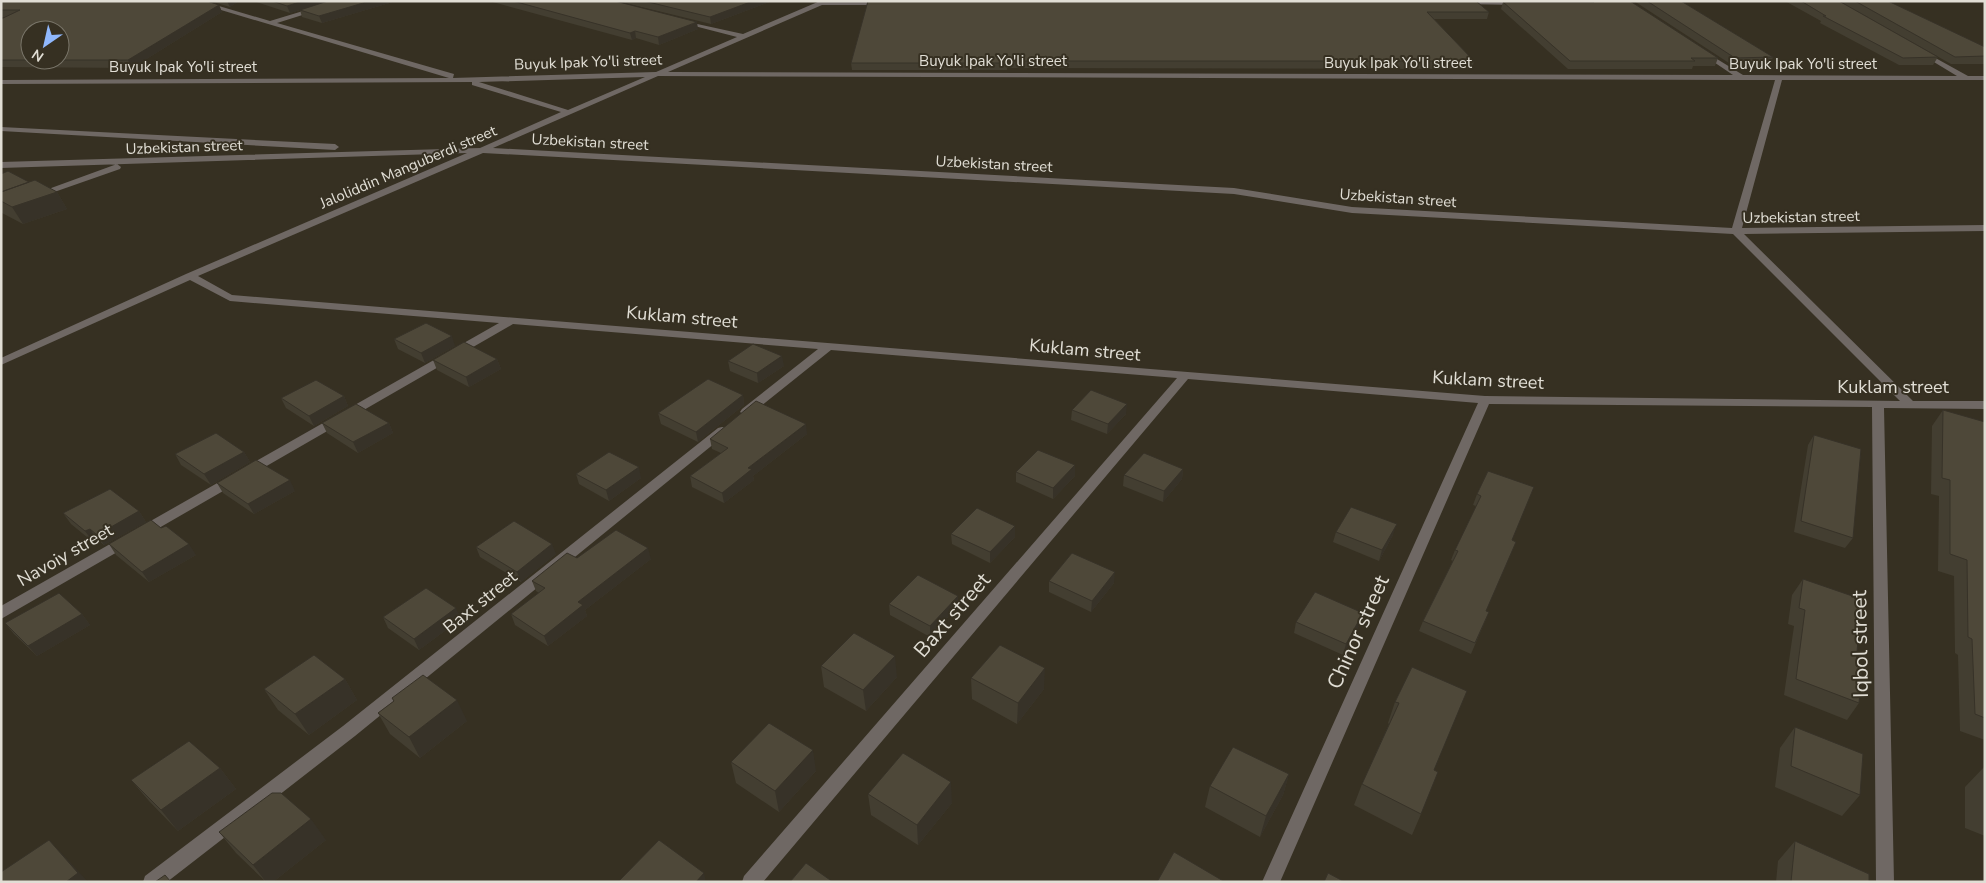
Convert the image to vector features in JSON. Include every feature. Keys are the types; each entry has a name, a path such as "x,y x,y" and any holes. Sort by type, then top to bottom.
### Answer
{"street":[{"path":"194,1 568,112"},
{"path":"270,23 344,1"},
{"path":"824,2 892,3"},
{"name":"Jaloliddin Manguberdi street","path":"1,362 190,276 824,2"},
{"path":"1450,2 1530,3"},
{"path":"675,20 742,36"},
{"path":"1694,46 1742,78"},
{"path":"1916,49 1967,78"},
{"name":"Buyuk Ipak Yo'li street","path":"1,82 464,80 658,74 1985,78"},
{"path":"1779,78 1736,231 1911,405"},
{"path":"1,129 413,152"},
{"name":"Uzbekistan street","path":"1,165 128,163 482,150 1234,191 1352,210 1736,231 1985,228"},
{"path":"28,198 128,163"},
{"name":"Kuklam street","path":"190,276 230,298 1485,400 1985,405"},
{"name":"Navoiy street","path":"1,613 511,321"},
{"name":"Baxt street","path":"152,882 349,731 828,347"},
{"name":"Baxt street","path":"751,882 1185,376"},
{"name":"Chinor street","path":"1271,882 1485,400"},
{"name":"Iqbol street","path":"1878,405 1885,882"}],"building":[{"path":"1,1 207,1 219,5 128,60 70,60 70,20 20,20 20,60 1,60 1,19 20,10 1,10"},
{"path":"272,1 303,1 287,6"},
{"path":"328,1 370,1 319,16 300,10"},
{"path":"513,1 615,1 697,22 658,37 635,31 630,33"},
{"path":"644,1 753,1 710,17"},
{"path":"868,1 1476,1 1489,12 1427,12 1474,61 851,63"},
{"path":"1592,1 1630,1 1718,58 1691,58 1695,61 1570,61 1503,2 1594,2"},
{"path":"1647,1 1681,1 1773,57 1735,58"},
{"path":"1801,1 1839,1 1938,57 1903,58 1823,16 1826,16"},
{"path":"1855,1 1888,1 1985,47 1985,56 1955,57"},
{"path":"8,171 29,182 1,192 1,174"},
{"path":"35,180 57,192 12,207 1,201 1,192"},
{"path":"426,323 452,336 421,353 394,339"},
{"path":"464,342 497,359 466,377 433,360"},
{"path":"753,344 782,356 757,373 728,361"},
{"path":"708,379 743,395 696,432 658,413"},
{"path":"316,380 344,396 309,416 281,398"},
{"path":"1091,390 1127,404 1108,424 1072,410"},
{"path":"756,401 806,424 748,468 752,469 722,493 690,476 728,448 710,439"},
{"path":"356,404 389,423 353,442 322,423"},
{"path":"1943,410 1985,422 1985,718 1975,714 1972,639 1968,637 1967,560 1950,554 1950,480 1942,478"},
{"path":"216,433 244,452 204,474 175,454"},
{"path":"1814,435 1861,449 1853,538 1801,521"},
{"path":"1038,450 1075,465 1053,488 1016,472"},
{"path":"609,452 639,467 606,490 576,474"},
{"path":"1144,453 1183,469 1164,491 1124,475"},
{"path":"256,460 290,480 248,504 217,483"},
{"path":"1488,471 1534,487 1512,540 1516,542 1486,611 1489,612 1475,643 1423,621 1458,551 1455,550 1481,496 1477,494"},
{"path":"110,489 139,511 97,535 90,529 85,531 63,513"},
{"path":"1351,507 1397,524 1382,550 1336,532"},
{"path":"977,508 1015,526 990,552 951,534"},
{"path":"151,520 161,528 166,526 189,544 142,572 109,544"},
{"path":"514,521 552,544 517,572 476,547"},
{"path":"616,530 648,548 578,602 583,605 544,636 511,614 545,588 532,581 567,553 577,558"},
{"path":"1072,553 1115,572 1092,601 1049,581"},
{"path":"918,575 958,596 930,626 889,604"},
{"path":"1803,579 1861,599 1856,666 1862,669 1859,703 1796,679 1805,610 1799,608"},
{"path":"426,588 456,608 414,639 383,617"},
{"path":"1315,592 1363,613 1346,644 1296,622"},
{"path":"59,593 82,614 28,646 5,623"},
{"path":"854,633 895,656 863,690 821,666"},
{"path":"1000,645 1045,668 1018,703 971,678"},
{"path":"314,655 345,679 295,714 264,689"},
{"path":"1412,667 1467,691 1434,770 1438,772 1421,814 1362,784 1399,703 1395,702"},
{"path":"423,675 457,700 409,737 378,713 394,701 392,698"},
{"path":"769,723 813,750 775,791 731,762"},
{"path":"1795,727 1863,754 1860,795 1791,766"},
{"path":"189,741 220,768 161,810 131,780"},
{"path":"1233,747 1289,774 1266,816 1210,786"},
{"path":"903,753 951,782 917,825 868,794"},
{"path":"272,793 281,793 311,819 253,865 219,832"},
{"path":"49,840 78,873 66,882 1,882 1,872"},
{"path":"659,840 704,873 696,882 618,882"},
{"path":"1795,841 1869,874 1869,882 1791,882"},
{"path":"1174,852 1225,882 1157,882"},
{"path":"806,863 833,882 790,882"},
{"path":"1328,873 1345,882 1324,882"},
{"path":"165,875 171,882 155,882"}]}
